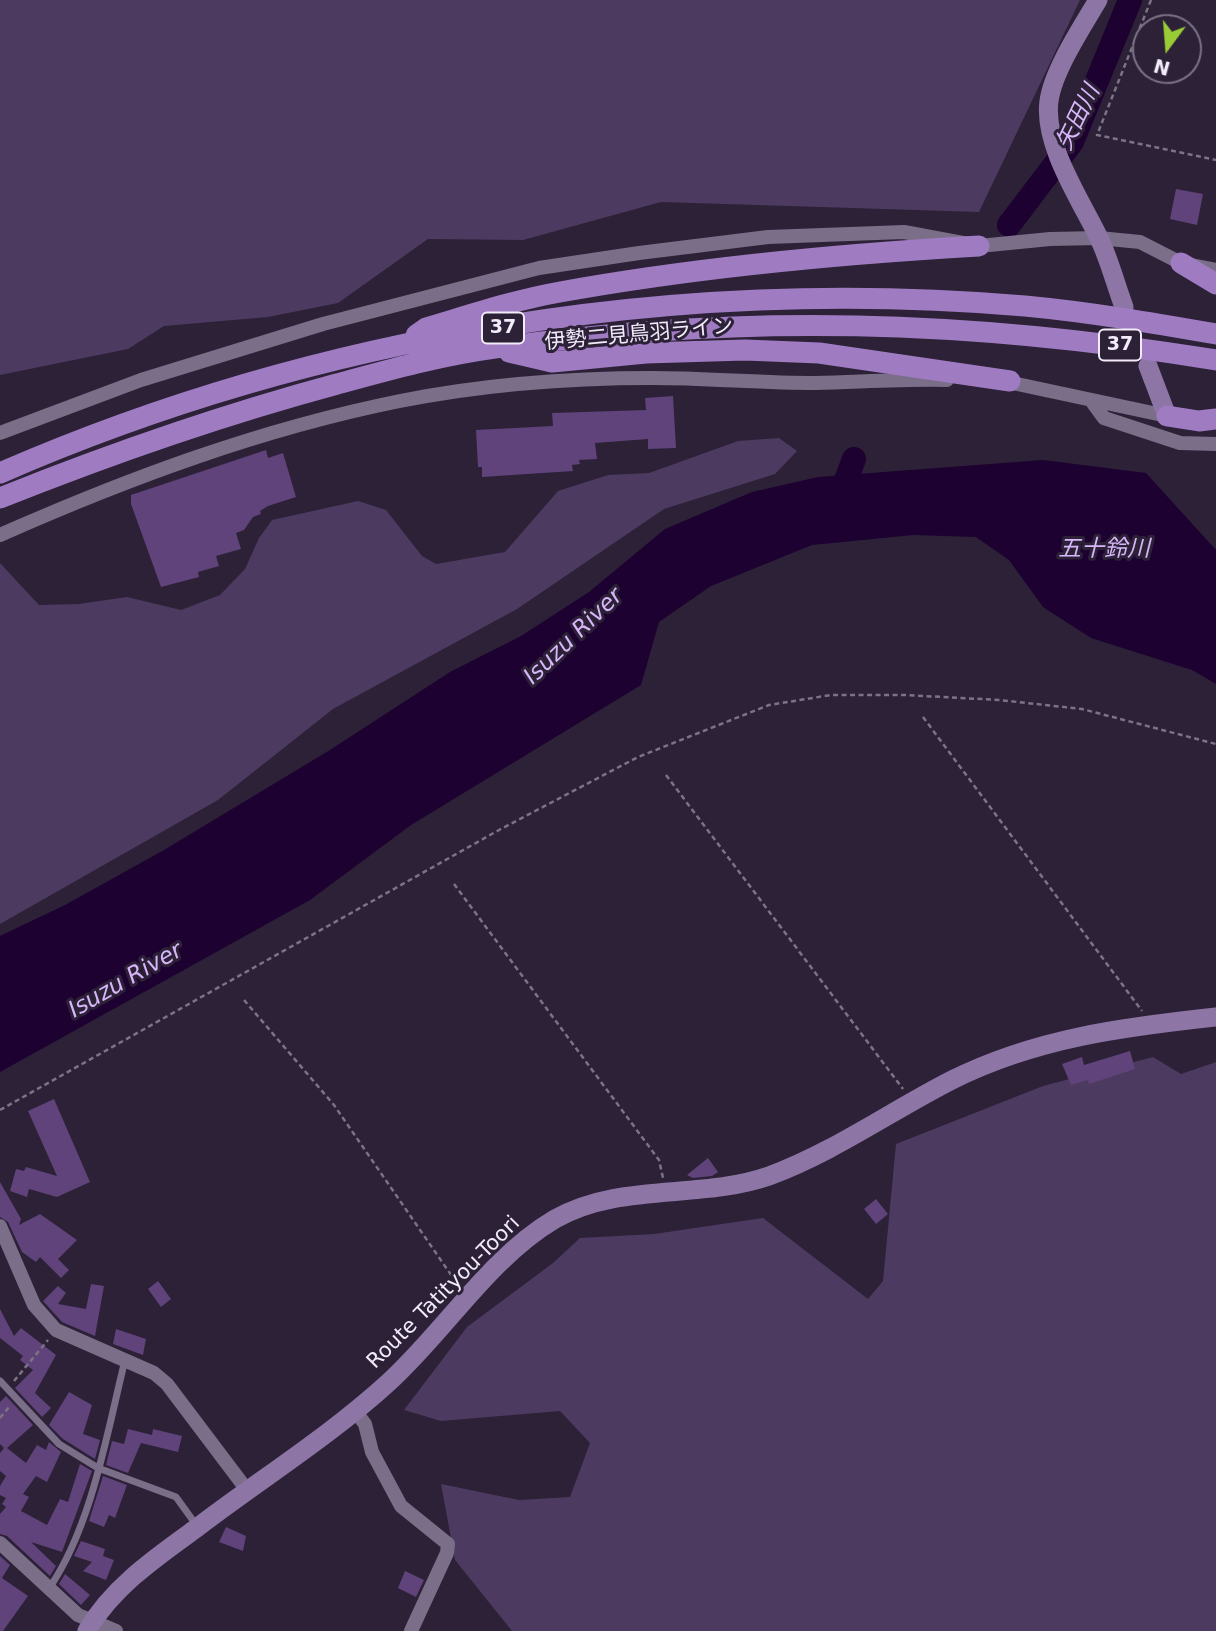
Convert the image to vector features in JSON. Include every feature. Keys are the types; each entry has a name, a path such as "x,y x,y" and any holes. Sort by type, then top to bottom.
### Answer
{"main road":[{"path":"1098,0 1053,87 1049,100 1051,130 1072,185 1099,238 1124,307"},
{"path":"399,346 426,328 557,292 660,275 831,256 979,246"},
{"path":"1181,263 1216,284"},
{"name":"伊勢二見鳥羽ライン","path":"0,473 85,436 179,403 399,346 523,324 649,308 767,299 886,299 1025,306 1216,334"},
{"name":"伊勢二見鳥羽ライン","path":"0,498 95,460 281,399 386,371 493,348 649,330 768,325 888,325 1024,333 1216,360"},
{"path":"493,348 552,362 646,353 745,350 820,353 1010,381"},
{"path":"1148,366 1167,416 1199,421 1216,419"},
{"name":"Route Tatityou-Toori","path":"90,1626 115,1594 150,1561 355,1411 414,1358 468,1298 530,1237 557,1218 618,1197 666,1195 740,1184 771,1175 834,1147 952,1080 1020,1051 1069,1037 1144,1024 1216,1017"}],"street":[{"path":"0,433 141,380 234,351 539,268 768,237 904,232 979,246 1099,238 1140,242 1181,263 1216,270"},
{"path":"0,535 102,490 194,457 284,430 401,401 523,384 651,378 815,383 1010,381 1093,403 1167,416"},
{"path":"1093,403 1104,418 1180,443 1216,444"},
{"path":"0,1226 9,1241 34,1305 56,1330 154,1373 167,1384 247,1490"},
{"path":"355,1411 365,1424 372,1452 401,1506 448,1544 447,1553 411,1631"},
{"path":"0,1543 90,1626 116,1631"}],"lane":[{"path":"50,1587 65,1565 98,1468 125,1359"},
{"path":"0,1381 59,1444 98,1468 176,1497 198,1527"}],"path":[{"path":"1151,0 1097,135 1216,160"},
{"path":"0,1110 499,830 638,757 769,705 831,695 905,695 999,700 1082,709 1216,744"},
{"path":"923,717 1142,1010 1144,1024"},
{"path":"666,775 914,1102"},
{"path":"454,884 659,1160 666,1195"},
{"path":"244,1000 334,1105 468,1298"},
{"path":"6,1388 56,1330"},
{"path":"0,1418 16,1399"}],"shaded area":[{"path":"0,0 1080,0 979,212 661,202 523,240 428,239 338,303 268,317 164,326 128,349 0,375"},
{"path":"779,438 797,451 775,474 664,509 517,609 333,709 218,800 0,924 0,563 39,605 79,604 127,597 181,610 220,595 245,569 259,538 272,520 358,501 386,510 422,556 436,564 505,552 558,491 608,475 649,473 738,441"},
{"path":"1153,1057 1181,1074 1216,1062 1216,1631 512,1631 455,1560 441,1484 519,1500 570,1497 590,1443 560,1411 441,1421 404,1410 467,1327 553,1263 580,1238 654,1234 763,1218 868,1299 883,1281 896,1144 1043,1086"}],"water":[{"name":"五十鈴川","path":"1043,460 1146,473 1216,550 1216,684 1192,670 1091,638 1043,607 1009,560 976,537 913,535 812,545 711,586 659,622 641,685 411,825 310,900 0,1072 0,936 65,905 164,850 330,750 450,672 521,636 589,592 665,529 752,492 818,477"}],"building":[{"path":"1176,189 1203,194 1197,225 1170,219"},
{"path":"673,396 676,448 648,449 648,439 595,443 597,459 579,460 580,464 572,465 573,471 482,477 482,467 478,467 476,430 553,426 552,413 646,410 645,398"},
{"path":"266,450 268,458 283,453 296,497 268,506 260,511 261,514 253,517 244,530 236,533 241,549 216,556 219,566 198,572 199,577 161,587 131,504 131,495"},
{"path":"1130,1051 1135,1069 1089,1084 1088,1080 1071,1085 1062,1064 1082,1057 1084,1065"},
{"path":"54,1099 90,1182 57,1197 29,1189 27,1197 10,1191 16,1169 24,1171 26,1167 57,1176 28,1111"},
{"path":"708,1158 718,1172 712,1176 693,1178 687,1175"},
{"path":"0,1182 21,1219 19,1225 40,1214 77,1240 58,1259 69,1270 61,1278 40,1257 36,1262 22,1252 8,1222 0,1217"},
{"path":"876,1199 888,1214 876,1224 864,1209"},
{"path":"158,1281 171,1299 161,1307 148,1289"},
{"path":"91,1284 104,1286 95,1336 62,1322 43,1301 58,1286 66,1293 58,1304 86,1309"},
{"path":"0,1309 14,1336 21,1328 56,1355 35,1393 51,1408 42,1417 15,1388 33,1370 20,1360 23,1356 0,1338"},
{"path":"116,1329 146,1339 143,1355 113,1344"},
{"path":"69,1392 92,1405 83,1434 100,1440 95,1459 63,1439 49,1425"},
{"path":"6,1396 33,1425 7,1448 26,1463 37,1445 46,1450 49,1442 61,1452 47,1482 36,1476 23,1494 29,1497 21,1511 47,1525 60,1499 68,1502 80,1464 92,1471 62,1552 31,1542 56,1566 50,1576 7,1536 0,1534 0,1514 6,1507 2,1504 6,1498 0,1495 0,1486 6,1476 0,1471 0,1453 4,1448 0,1444 0,1402"},
{"path":"128,1429 152,1435 153,1429 182,1436 178,1452 141,1443 128,1473 106,1465 112,1441 124,1444"},
{"path":"103,1476 127,1485 115,1518 109,1515 104,1527 89,1521"},
{"path":"226,1527 246,1536 243,1551 219,1542"},
{"path":"81,1541 105,1549 103,1556 114,1560 106,1580 83,1571 92,1562 74,1556"},
{"path":"0,1556 10,1565 2,1578 28,1596 3,1631 0,1631"},
{"path":"405,1571 424,1580 416,1597 398,1588"},
{"path":"65,1574 90,1595 81,1605 59,1584"}],"waterway":[{"name":"矢田川","path":"1009,225 1072,142 1130,0"},
{"name":"矢田川","path":"839,499 854,459"}],"water label":[{"name":"Isuzu River","path":"574,637"},
{"name":"Isuzu River","path":"126,981"}]}
